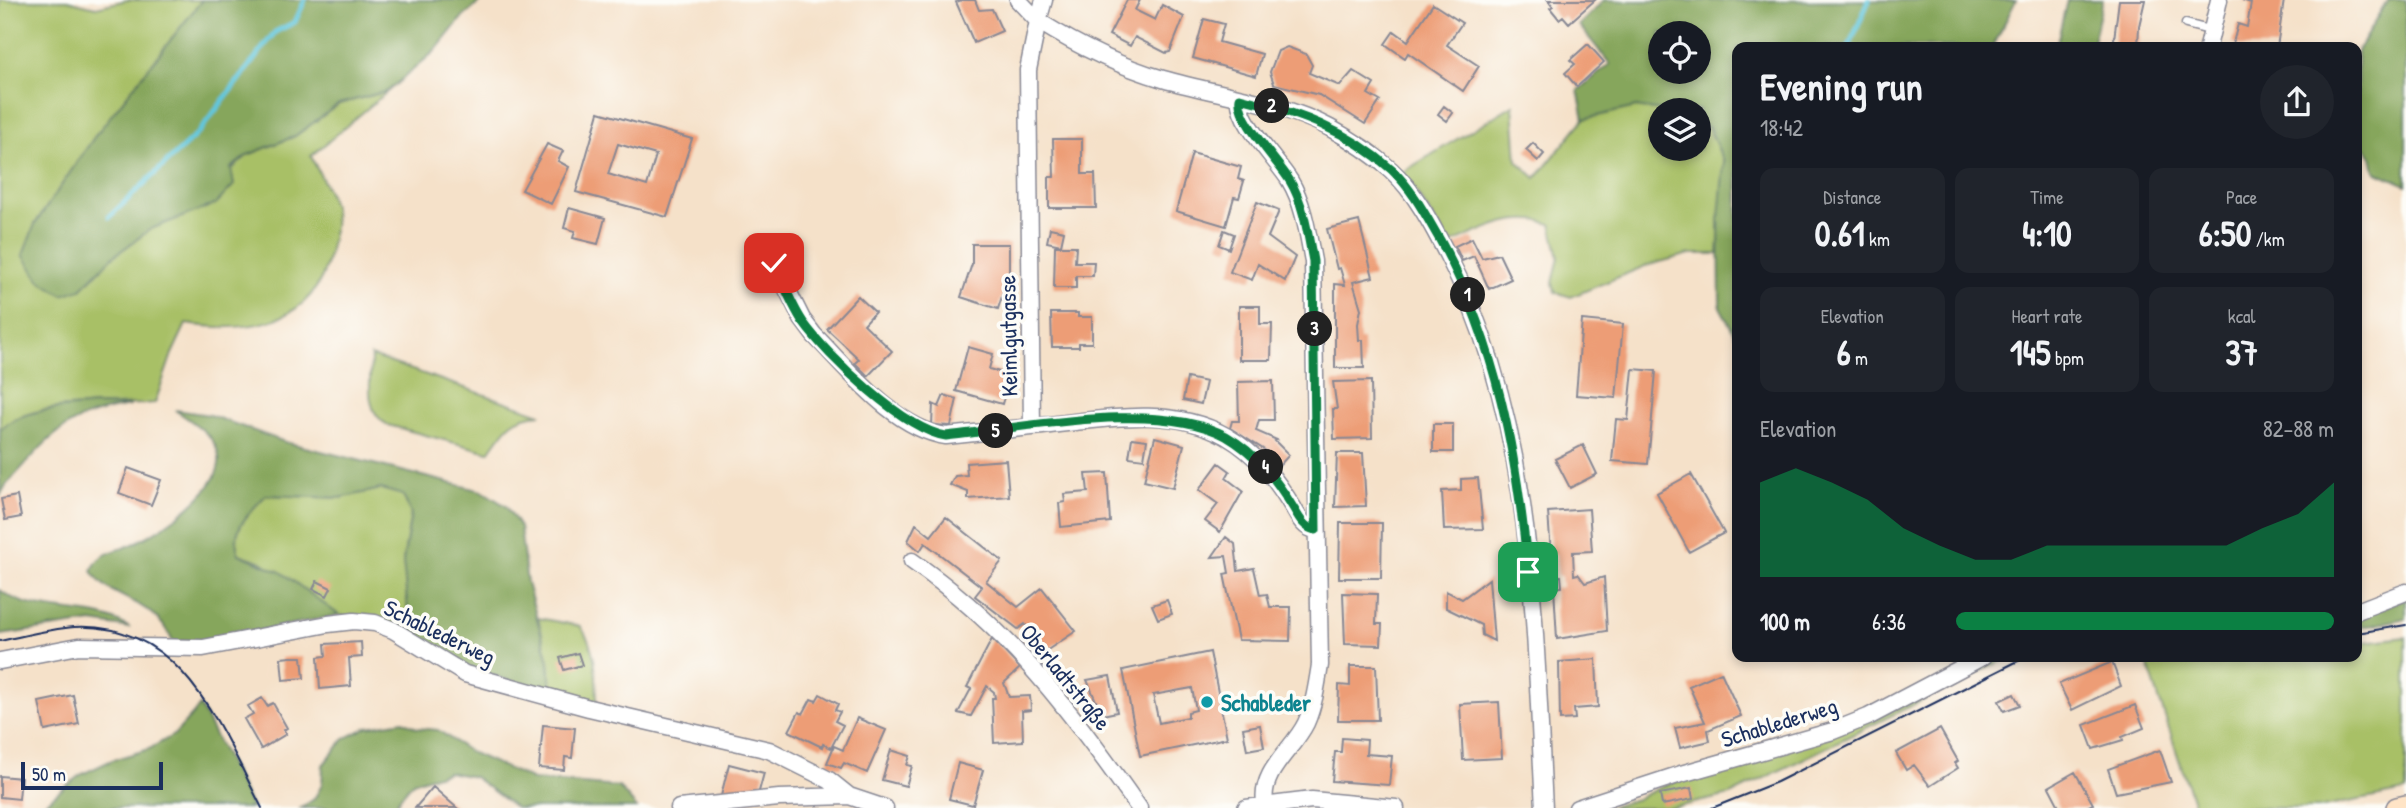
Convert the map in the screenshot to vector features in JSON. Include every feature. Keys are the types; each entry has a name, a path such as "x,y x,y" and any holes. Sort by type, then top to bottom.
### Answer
{"main road":[{"path":"2397,808 2406,806"}],"street":[{"path":"1018,0 1038,21 1093,53 1124,66 1301,115 1327,127 1369,152 1392,171 1420,206 1466,291 1499,383 1520,490 1536,659 1544,808"},
{"name":"Keimlgutgasse","path":"774,263 802,319 814,335 902,419 932,434 946,436 1032,427 1028,70 1044,0"},
{"path":"2210,42 2219,0"},
{"path":"1240,98 1240,113 1292,184 1304,217 1313,261 1320,665 1306,723 1267,781 1263,792 1265,803"},
{"path":"1032,427 1153,416 1179,419 1204,427 1224,435 1264,465 1303,524 1316,530"},
{"name":"Oberladtstraße","path":"912,561 971,606 1047,681 1139,808"},
{"path":"2362,609 2406,592"},
{"name":"Schablederweg","path":"0,661 79,646 204,648 328,624 354,621 375,623 393,630 475,678 769,750 829,780 849,796 885,808"},
{"name":"Schablederweg","path":"1577,808 1603,802 1681,774 1833,731 1868,717 1973,662"},
{"path":"679,808 779,798 849,796"},
{"path":"1246,808 1265,803 1312,800 1396,808"}],"lane":[{"path":"2186,24 2213,31"}],"green space":[{"path":"0,0 67,0 96,7 127,0 202,0 95,136 35,224 81,289 114,256 151,229 181,215 248,155 295,136 339,104 388,91 311,156 329,193 333,206 334,230 321,278 309,297 293,310 254,325 209,327 186,324 155,403 51,409 14,420 0,430"},
{"path":"202,0 482,0 460,20 435,51 388,91 339,104 295,136 248,155 231,168 234,185 216,204 151,229 114,256 81,289 63,295 40,281 23,255 35,224 95,136"},
{"path":"1604,0 2016,0 1995,42 1732,42 1732,329 1720,307 1719,217 1724,162 1711,133 1711,98 1648,98 1648,109 1636,107 1584,119 1578,90 1610,64 1579,25"},
{"path":"2067,0 2103,0 2093,42 2057,42"},
{"path":"2388,0 2406,0 2406,185 2375,171 2372,157 2365,147 2362,147 2362,43"},
{"path":"1513,105 1517,161 1536,178 1584,119 1636,107 1648,109 1648,161 1711,161 1711,133 1724,162 1718,254 1690,254 1645,266 1571,297 1555,292 1553,283 1559,257 1551,224 1512,221 1487,228 1450,244 1403,172"},
{"path":"371,356 541,414 522,418 510,425 489,452 388,425 380,419 372,404"},
{"path":"92,405 130,406 88,416 59,431 6,485 0,496 0,430 19,417 31,413"},
{"path":"175,410 210,415 285,442 482,491 506,506 520,527 527,583 549,661 551,692 465,668 410,633 403,561 411,514 403,495 381,489 340,498 266,495 239,529 239,554 281,572 339,615 212,640 173,642 154,615 100,582 92,571 104,555 135,543 188,508 211,483 218,470 217,449 208,435"},
{"path":"381,489 403,495 411,514 403,561 410,633 339,615 260,561 239,554 239,529 266,495 340,498"},
{"path":"0,590 30,605 98,615 130,628 92,622 0,635"},
{"path":"2406,598 2406,618 2362,626 2362,615"},
{"path":"538,618 580,626 593,653 597,702 551,692 549,661"},
{"path":"2406,637 2406,791 2318,808 2195,808 2147,662 2362,662 2362,642"},
{"path":"1983,662 2000,662 1730,795 1671,808 1608,808 1637,799 1663,786 1888,712"},
{"path":"200,706 252,808 38,808 80,775 112,760 149,749 175,734"},
{"path":"403,721 417,728 438,730 470,752 533,780 619,787 637,808 516,808 474,777 448,772 413,782 398,800 396,808 301,808 314,799 322,785 323,765 344,739 367,727"}],"building":[{"path":"975,0 979,10 992,9 1002,31 974,43 956,2"},
{"path":"1127,0 1140,0 1135,10 1155,20 1162,5 1184,17 1170,52 1166,53 1135,37 1130,46 1109,35"},
{"path":"1548,0 1595,0 1569,23 1563,16 1559,19 1550,8 1553,6"},
{"path":"2119,0 2145,0 2138,42 2114,42"},
{"path":"2242,0 2284,0 2278,42 2233,42 2238,24 2247,27 2251,3"},
{"path":"1433,4 1462,23 1447,45 1479,66 1463,91 1408,53 1405,58 1385,44 1394,31 1408,41"},
{"path":"1204,19 1224,24 1219,42 1262,54 1256,76 1193,58"},
{"path":"1588,44 1604,62 1577,87 1565,73 1575,64 1570,60"},
{"path":"1287,47 1306,54 1312,65 1309,73 1340,86 1353,71 1374,84 1368,94 1380,101 1365,124 1319,95 1274,84 1270,72 1278,51"},
{"path":"1444,106 1453,113 1447,121 1438,114"},
{"path":"599,112 692,139 667,217 576,192","holes":["618,144 656,155 647,186 608,174"]},
{"path":"1053,139 1082,139 1082,174 1095,174 1096,208 1049,208 1049,177 1054,177"},
{"path":"1533,143 1544,154 1538,161 1526,150"},
{"path":"547,144 563,151 558,161 569,167 551,204 522,190"},
{"path":"1192,153 1241,167 1238,179 1244,181 1239,198 1234,197 1226,226 1176,211"},
{"path":"1257,202 1279,211 1268,237 1295,257 1285,281 1258,264 1252,280 1230,272"},
{"path":"569,208 605,218 598,244 573,238 575,231 564,228"},
{"path":"1359,221 1373,277 1353,282 1361,309 1358,324 1359,340 1363,340 1364,368 1335,368 1335,284 1345,285 1340,268 1337,269 1327,229"},
{"path":"1050,228 1064,231 1061,245 1047,242"},
{"path":"1224,230 1234,234 1229,249 1219,245"},
{"path":"1472,238 1482,258 1499,254 1511,279 1489,289 1474,256 1462,261 1455,246"},
{"path":"972,244 1009,244 1009,274 998,309 961,297 972,264"},
{"path":"1055,246 1076,246 1075,262 1094,262 1093,276 1076,276 1076,288 1054,288"},
{"path":"858,296 875,312 864,324 892,351 868,376 855,363 859,359 827,329"},
{"path":"1239,306 1260,306 1260,324 1272,324 1271,360 1239,360"},
{"path":"1051,313 1078,313 1078,317 1092,317 1092,343 1079,343 1079,347 1052,347"},
{"path":"1582,320 1623,324 1616,398 1576,395"},
{"path":"968,347 993,354 989,369 1010,375 1002,404 956,391"},
{"path":"1633,369 1656,371 1648,464 1612,461 1616,419 1628,420"},
{"path":"1187,378 1206,382 1201,404 1183,400"},
{"path":"1273,381 1274,420 1259,420 1256,431 1277,440 1275,441 1289,455 1278,467 1264,453 1266,451 1230,428 1232,421 1239,421 1238,382"},
{"path":"1371,381 1372,438 1334,439 1333,409 1337,409 1333,382"},
{"path":"944,395 957,399 951,426 932,425 933,404 939,407"},
{"path":"1433,424 1453,424 1453,452 1433,452"},
{"path":"1155,437 1184,445 1173,488 1144,481"},
{"path":"1132,438 1147,440 1144,459 1129,457"},
{"path":"1583,445 1597,474 1570,488 1555,459"},
{"path":"1337,453 1363,453 1366,506 1335,507"},
{"path":"1006,460 1009,496 968,499 968,492 950,485 955,476 967,475 966,463"},
{"path":"1219,463 1230,471 1226,478 1243,491 1220,532 1205,521 1218,504 1199,490"},
{"path":"128,468 161,480 151,505 119,493"},
{"path":"1107,473 1110,522 1061,527 1059,503 1065,502 1064,494 1088,492 1086,474"},
{"path":"1691,474 1724,533 1689,552 1657,493"},
{"path":"1478,478 1483,529 1444,530 1442,491 1461,490 1461,479"},
{"path":"17,496 21,517 5,520 1,499"},
{"path":"1589,509 1592,551 1573,552 1574,575 1578,574 1585,583 1604,577 1607,631 1557,639 1554,588 1562,587 1556,554 1551,554 1548,512"},
{"path":"946,517 1002,561 986,581 1018,607 1042,588 1076,631 1046,651 1025,624 1018,629 975,596 982,587 925,543 920,551 908,541 916,524 931,536"},
{"path":"1340,523 1382,523 1381,578 1339,578"},
{"path":"1226,537 1235,544 1238,571 1254,568 1260,595 1267,594 1270,607 1291,607 1290,641 1238,640 1224,574 1229,573 1226,556 1212,557"},
{"path":"1489,579 1494,641 1482,635 1481,625 1446,608 1446,591 1462,599"},
{"path":"317,581 331,588 327,596 313,589"},
{"path":"1343,593 1377,594 1376,624 1382,624 1381,645 1345,644"},
{"path":"1167,600 1172,614 1158,619 1152,605"},
{"path":"992,639 1020,668 1004,683 1009,697 1030,696 1031,710 1022,711 1023,741 994,743 992,698 995,698 994,692 987,686 971,716 958,713 971,689 967,687"},
{"path":"361,642 362,657 349,658 351,686 320,689 318,657 326,656 325,644"},
{"name":"Schableder","path":"1210,652 1227,738 1140,756 1123,670","holes":["1192,688 1196,710 1188,712 1188,717 1159,723 1153,695"]},
{"path":"578,653 582,665 564,670 560,658"},
{"path":"302,657 304,678 283,680 281,658"},
{"path":"1596,659 1598,707 1574,709 1575,719 1560,720 1559,662"},
{"path":"2112,662 2121,686 2072,710 2059,684"},
{"path":"1350,666 1376,666 1378,720 1338,720 1339,685 1350,686"},
{"path":"1721,672 1741,716 1708,730 1710,741 1680,748 1675,728 1705,722 1689,686"},
{"path":"1110,676 1117,712 1102,715 1087,680"},
{"path":"820,694 838,704 835,710 840,712 835,721 843,725 831,748 823,744 822,747 789,731 799,712 803,714 811,699 816,701"},
{"path":"2014,694 2020,705 2004,711 1999,701"},
{"path":"73,695 79,724 45,731 39,702"},
{"path":"262,698 267,706 273,703 287,728 284,730 286,734 261,749 244,719 253,714 248,706"},
{"path":"1499,702 1502,758 1463,760 1460,704"},
{"path":"2135,705 2144,728 2122,737 2123,740 2093,749 2084,725"},
{"path":"857,718 886,730 867,773 844,763 841,768 827,763 834,746 843,750"},
{"path":"543,725 575,728 572,758 565,757 564,770 539,768"},
{"path":"1260,725 1264,747 1247,750 1243,728"},
{"path":"1940,729 1958,761 1955,763 1958,768 1930,786 1914,765 1906,770 1896,753"},
{"path":"1342,738 1367,740 1366,754 1392,756 1389,785 1332,781 1335,752 1341,752"},
{"path":"891,750 910,756 907,765 912,766 906,786 882,780"},
{"path":"2160,750 2171,782 2116,793 2108,769"},
{"path":"958,763 983,770 973,805 949,799"},
{"path":"729,764 764,773 758,795 721,796"},
{"path":"2075,772 2093,804 2085,808 2060,808 2049,787"},
{"path":"0,776 21,778 19,799 0,797"},
{"path":"433,787 457,808 415,808"},
{"path":"1691,788 1693,799 1662,805 1660,794"}],"waterway":[{"path":"109,217 199,132 275,32 295,22 305,0"},
{"path":"1851,42 1869,0"}],"tram line":[{"path":"2362,632 2406,625"},
{"path":"0,641 74,627 112,630 143,642 170,661 193,685 213,714 262,808"},
{"path":"1712,808 1777,782 2016,662"}],"place":[{"name":"Schableder","path":"1207,702"}],"route":[{"path":"774,263 802,319 814,335 902,419 918,428 946,436 1123,417 1179,419 1224,435 1245,449 1264,465 1279,484 1303,524 1310,530 1316,530 1313,261 1304,217 1292,184 1240,113 1238,105 1240,98 1301,115 1347,137 1392,171 1420,206 1466,291 1499,383 1508,422 1520,490 1528,572"}]}
